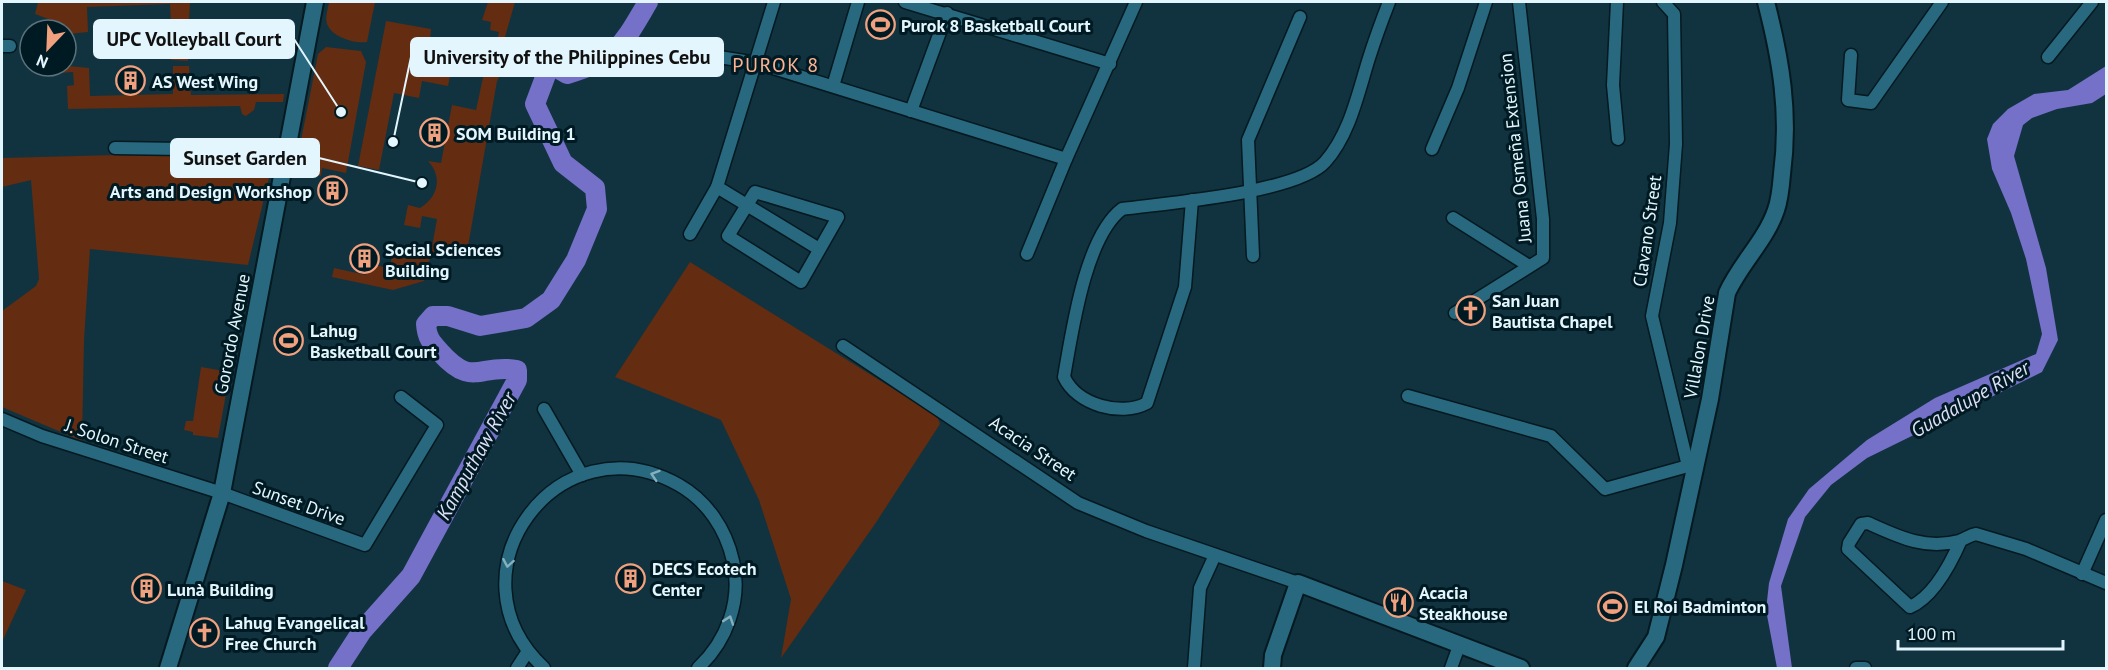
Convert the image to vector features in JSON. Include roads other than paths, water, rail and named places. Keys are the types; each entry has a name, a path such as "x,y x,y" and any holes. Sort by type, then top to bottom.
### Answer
{"street":[{"name":"Gorordo Avenue","path":"168,669 222,493 315,2"},
{"path":"690,234 717,187 774,2"},
{"path":"833,86 858,2"},
{"path":"905,2 1110,64"},
{"path":"1027,254 1066,159 1136,2"},
{"path":"1192,200 1185,288 1147,403 1131,410 1080,398 1069,388 1064,377 1080,292 1108,221 1122,209 1251,190 1305,175 1323,164 1332,153 1352,111 1386,2"},
{"path":"1432,149 1458,88 1486,2"},
{"name":"Juana Osmeña Extension","path":"1455,313 1513,279 1543,258 1544,244 1519,2"},
{"path":"1617,2 1613,103 1618,139"},
{"name":"Clavano Street","path":"1663,2 1674,14 1676,144 1670,223 1652,316 1692,467"},
{"name":"Villalon Drive","path":"1636,669 1656,637 1727,293 1734,277 1771,222 1780,194 1786,149 1786,102 1782,64 1766,2"},
{"path":"1851,55 1848,100 1871,103 1941,2"},
{"path":"2048,57 2092,2"},
{"path":"911,111 947,13"},
{"path":"1252,256 1248,140 1300,17"},
{"path":"699,54 757,63 1066,159"},
{"path":"115,148 253,150 286,154"},
{"path":"717,187 819,249"},
{"path":"755,192 838,217 819,249 801,282 728,236 755,192"},
{"path":"1453,218 1529,266"},
{"name":"Acacia Street","path":"843,346 1078,503 1146,531 1189,543 1215,555 1298,583 1521,669"},
{"path":"1408,396 1551,436 1605,489 1692,467"},
{"name":"Sunset Drive","path":"222,493 365,545 437,425 401,397"},
{"path":"544,409 582,475"},
{"name":"J. Solon Street","path":"2,419 42,436 222,493"},
{"path":"544,669 528,651 514,626 507,600 506,572 512,545 524,520 542,499 564,483 582,475 617,469 658,475 694,495 720,527 734,566 733,607 721,639 698,669"},
{"path":"1961,540 1914,543 1868,523 1861,524 1849,543 1848,549 1910,607 1920,603 1952,560 1961,540 1968,535 1976,534 2026,549 2106,584"},
{"path":"2082,574 2105,527"},
{"path":"1194,669 1200,588 1215,555"},
{"path":"1272,669 1273,655 1298,583"},
{"path":"1450,669 1460,644"},
{"path":"517,669 528,651"},
{"path":"1856,669 1865,669"}],"water":[{"name":"Guadalupe River","path":"2106,66 2106,94 2092,103 2057,109 2032,118 2023,125 2014,156 2046,268 2058,340 2042,372 1867,458 1831,485 1805,517 1781,586 1792,668 1777,668 1766,610 1769,583 1788,519 1809,489 1867,440 1935,398 2036,354 2042,334 2026,259 2011,213 1992,169 1987,139 1993,124 2008,109 2034,94 2068,90"}],"waterway":[{"name":"Kamputhaw River","path":"338,668 362,631 411,576 517,380 517,370 494,369 469,372 451,363 428,336 426,324 433,316 448,316 480,326 526,318 551,300 576,260 597,209 595,188 563,163 535,104 550,64 567,74 597,63 625,40 648,2"}],"place":[{"name":"Purok 8 Basketball Court","path":"880,25"},
{"name":"AS West Wing","path":"131,81"},
{"name":"UPC Volleyball Court","path":"341,112"},
{"name":"SOM Building 1","path":"435,133"},
{"name":"University of the Philippines Cebu","path":"393,142"},
{"name":"Sunset Garden","path":"422,183"},
{"name":"Arts and Design Workshop","path":"333,191"},
{"name":"Social Sciences Building","path":"364,259"},
{"name":"San Juan Bautista Chapel","path":"1471,310"},
{"name":"Lahug Basketball Court","path":"289,340"},
{"name":"DECS Ecotech Center","path":"631,578"},
{"name":"Lunà Building","path":"146,589"},
{"name":"Acacia Steakhouse","path":"1398,602"},
{"name":"El Roi Badminton","path":"1613,606"},
{"name":"Lahug Evangelical Free Church","path":"204,632"}],"district":[{"name":"PUROK 8","path":"776,65"}]}
